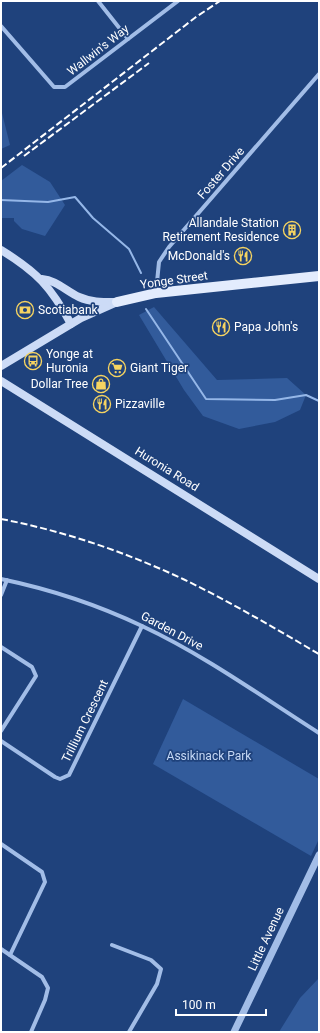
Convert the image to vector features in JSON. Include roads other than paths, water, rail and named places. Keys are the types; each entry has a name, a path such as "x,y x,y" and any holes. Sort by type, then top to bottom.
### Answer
{"main road":[{"path":"1,250 30,268 42,279 55,295 71,324"},
{"name":"Yonge Street","path":"1,366 71,324 116,302 156,293 319,276"},
{"path":"42,279 50,280 87,300 116,302"},
{"name":"Huronia Road","path":"1,381 319,579"}],"street":[{"path":"98,1 128,39"},
{"name":"Wallwin's Way","path":"1,26 57,88 69,85 178,1"},
{"name":"Foster Drive","path":"156,293 158,262 169,246 319,74"},
{"name":"Garden Drive","path":"1,578 73,599 142,626 204,660 319,733"},
{"path":"1,594 7,580"},
{"name":"Trillium Crescent","path":"1,741 55,777 60,779 69,775 142,626"},
{"path":"1,647 32,667 36,676 1,731"},
{"path":"1,844 42,872 45,882 10,955"},
{"name":"Little Avenue","path":"234,1032 319,855"},
{"path":"112,945 151,960 161,970 157,984 129,1032"},
{"path":"1,949 42,978 48,988 45,1000 31,1032"}],"waterway":[{"path":"1,200 48,202 75,197 93,218 129,249 141,273"},
{"path":"146,309 206,399 275,400 306,395 319,401"}],"railway":[{"path":"1,168 196,17 220,1"},
{"path":"24,156 149,63"},
{"path":"1,519 94,543 161,569 217,596 319,654"}],"place":[{"name":"Allandale Station Retirement Residence","path":"292,230"},
{"name":"McDonald's","path":"243,256"},
{"name":"Scotiabank","path":"25,310"},
{"name":"Papa John's","path":"221,327"},
{"name":"Yonge at Huronia","path":"33,361"},
{"name":"Giant Tiger","path":"117,368"},
{"name":"Dollar Tree","path":"101,384"},
{"name":"Pizzaville","path":"102,404"}],"park label":[{"name":"Assikinack Park","path":"209,756"}]}
